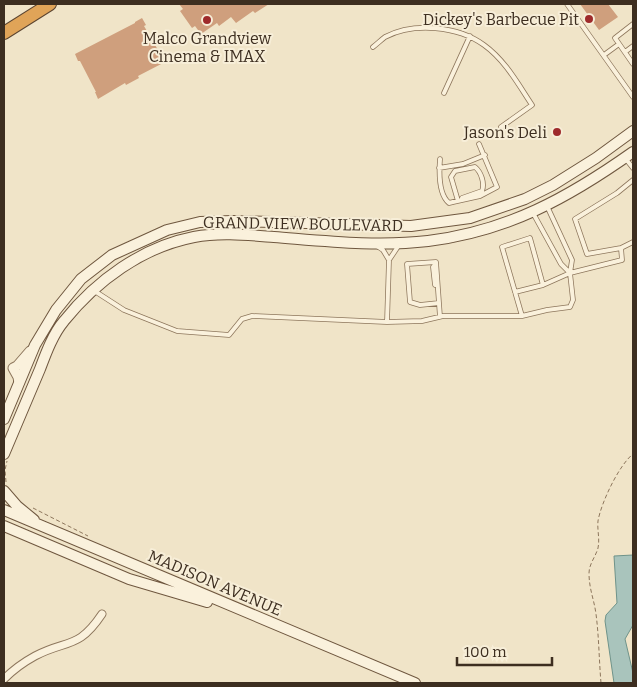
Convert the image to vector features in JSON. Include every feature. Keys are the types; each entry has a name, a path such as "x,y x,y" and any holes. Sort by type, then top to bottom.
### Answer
{"highway":[{"path":"4,33 50,4"}],"main road":[{"name":"GRAND VIEW BOULEVARD","path":"4,419 35,345 56,310 81,279 112,255 167,230 200,222 233,221 411,226 470,218 525,199 547,189 596,158 633,131"},
{"name":"GRAND VIEW BOULEVARD","path":"6,456 48,350 62,322 92,290 126,264 162,246 194,237 232,234 401,243 428,241 478,232 514,220 572,193 629,155"},
{"path":"5,488 17,506 45,528"},
{"name":"MADISON AVENUE","path":"4,510 415,683"},
{"path":"4,526 129,579 260,619"}],"street":[{"path":"4,679 35,656 78,641 92,628 102,614"}],"lane":[{"path":"567,4 633,97"},
{"path":"633,24 615,38 633,64"},
{"path":"373,47 385,37 403,31 424,28 447,30 470,36 485,46 501,61 532,105 501,127"},
{"path":"444,93 470,36"},
{"path":"604,55 619,44"},
{"path":"625,52 633,46"},
{"path":"440,159 439,176 445,200 449,203 480,196 497,187 479,144"},
{"path":"439,168 463,164 485,155"},
{"path":"629,155 633,168"},
{"path":"475,167 479,171 484,187 482,191 462,198 460,201 451,177 455,171 475,167"},
{"path":"633,180 617,193 575,219 587,254 621,248 633,242"},
{"path":"92,290 124,310 177,331 229,335 242,319 252,316 422,322 440,317 522,316 570,307 573,300 570,273 572,260 546,206"},
{"path":"532,212 561,264 570,273"},
{"path":"522,316 502,247 530,238 543,285"},
{"path":"373,243 383,250 389,260"},
{"path":"386,322 389,260 401,243"},
{"path":"515,292 543,285 570,273 622,260 621,248"},
{"path":"439,303 420,305 410,302 407,264 436,262 438,294 439,303 440,317"}],"path":[{"path":"601,683 596,612 590,592 588,570 598,550 600,512 626,459 633,454"},
{"path":"5,488 6,456"},
{"path":"31,507 88,536"}],"water":[{"path":"633,555 633,625 625,639 633,673 633,683 614,683 605,621 606,615 617,603 614,556"}],"building":[{"name":"Malco Grandview Cinema & IMAX","path":"179,4 269,4 255,13 253,11 236,23 231,17 219,26 217,23 201,34 195,26 192,28 180,11 183,9"},
{"path":"580,4 608,4 618,17 599,30"},
{"path":"142,18 146,25 144,26 165,62 98,99 75,54"}],"place":[{"name":"Dickey's Barbecue Pit","path":"589,19"},
{"name":"Malco Grandview Cinema & IMAX","path":"207,20"},
{"name":"Jason's Deli","path":"557,132"}]}
